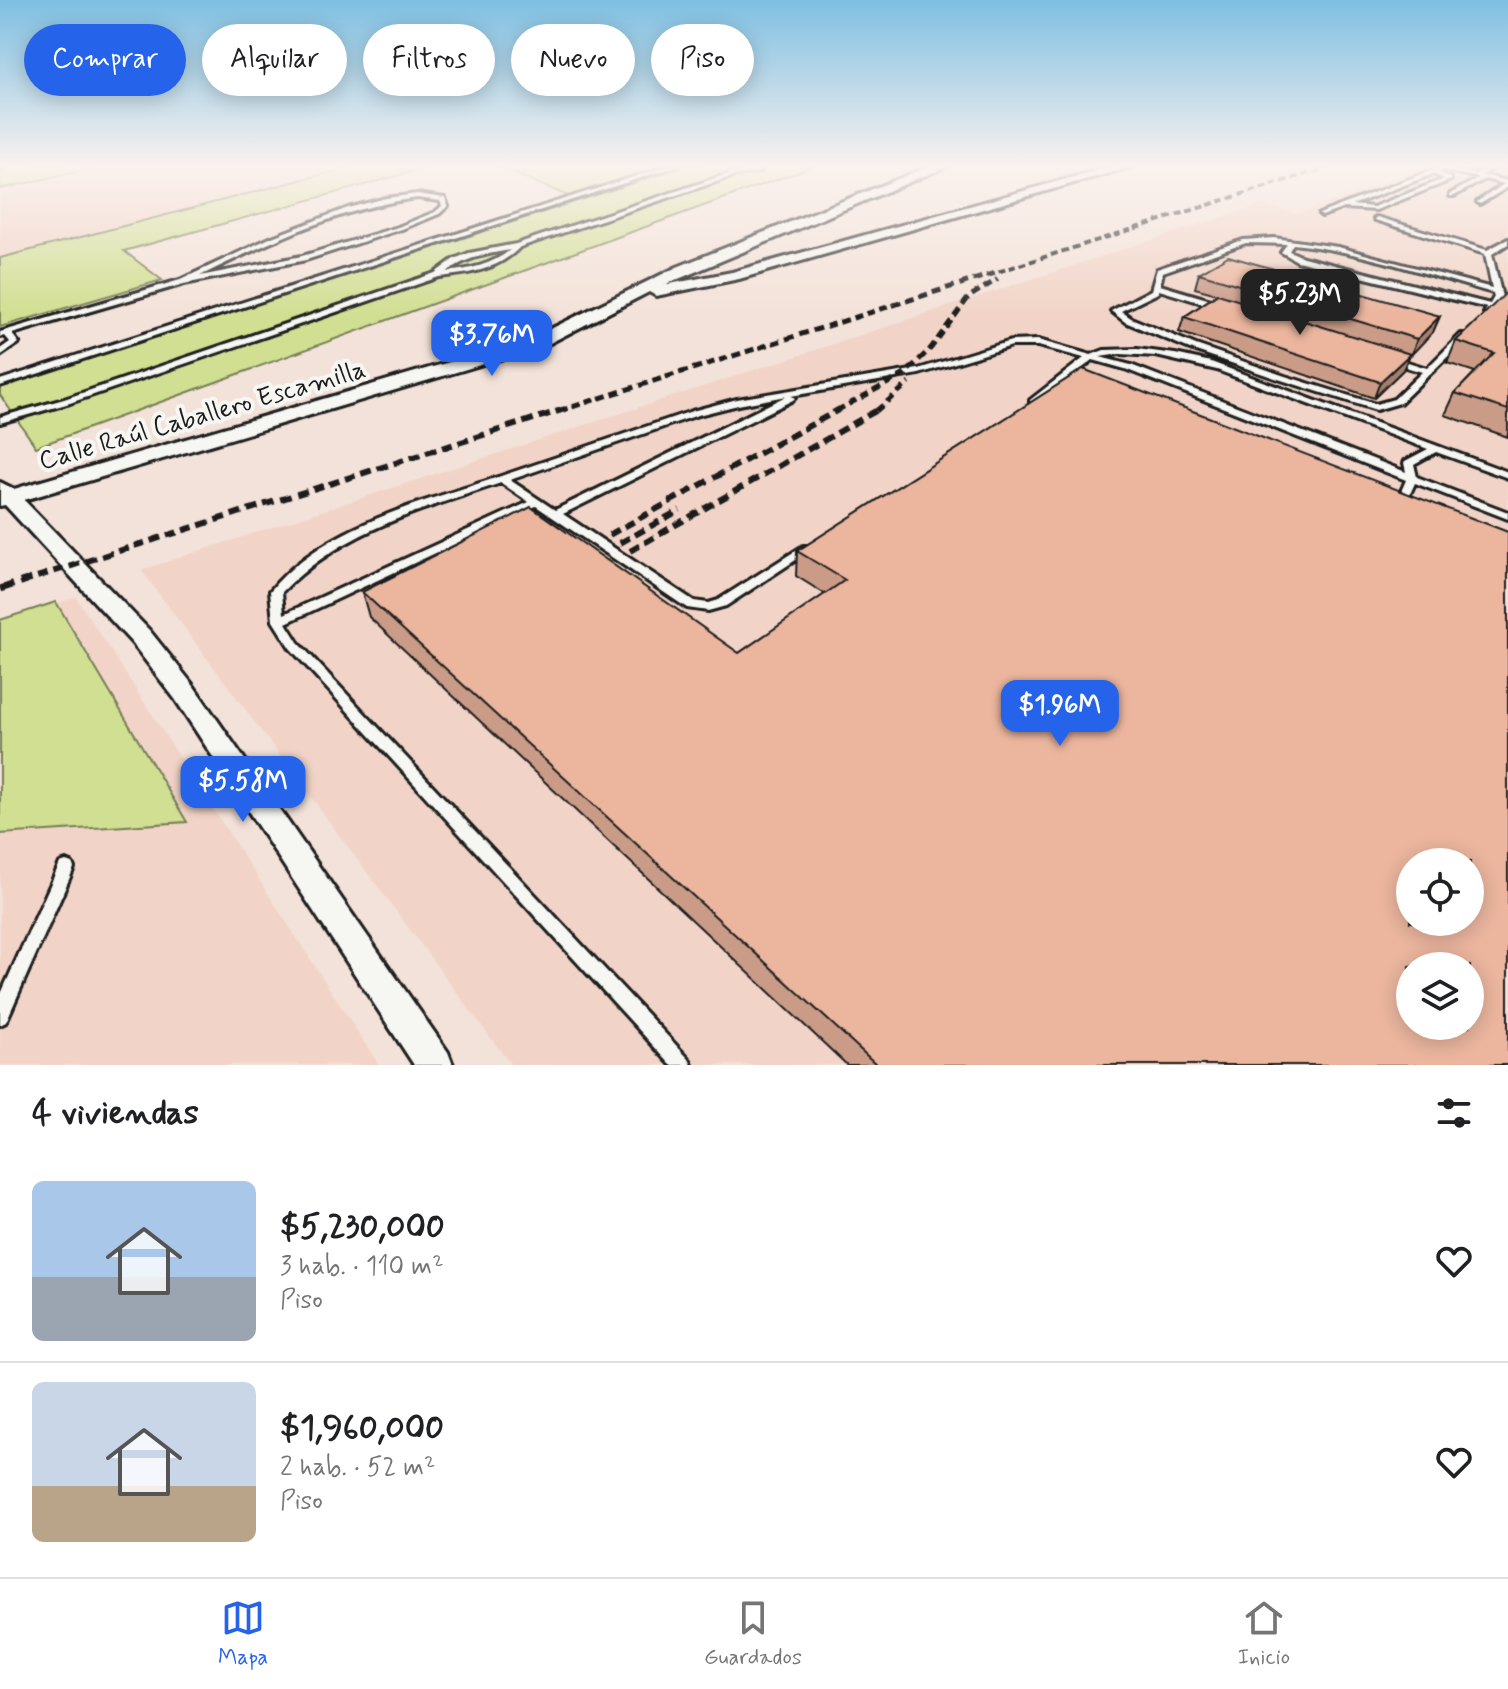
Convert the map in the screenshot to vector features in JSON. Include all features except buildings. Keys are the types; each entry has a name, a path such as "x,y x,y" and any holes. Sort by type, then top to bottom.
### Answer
{"street":[{"name":"Calle Raúl Caballero Escamilla","path":"3,495 512,351 561,332 682,270 820,215"},
{"path":"639,293 734,276 953,215"},
{"path":"3,495 75,565 141,637 184,692 435,1065"}],"lane":[{"path":"183,282 258,247 344,215"},
{"path":"4,334 183,282 303,258 433,215"},
{"path":"0,383 523,215"},
{"path":"438,275 465,258 518,246 611,215"},
{"path":"1377,219 1488,253 1508,241"},
{"path":"1158,287 1160,271 1245,241 1291,242 1501,296"},
{"path":"1291,242 1285,252 1300,259 1494,307"},
{"path":"0,420 67,401 438,275 490,265 518,246"},
{"path":"1483,317 1501,296 1488,253"},
{"path":"1233,310 1158,287 1115,311 1118,316 1356,402 1387,407 1472,328"},
{"path":"0,353 15,343 4,334"},
{"path":"683,1065 315,668 279,621 276,591 300,565 335,542 382,520 695,413 737,402 919,371 1011,344 1038,343 1095,355 1508,516"},
{"path":"1026,408 1095,355 1153,354 1197,361 1508,475"},
{"path":"1384,357 1429,371"},
{"path":"555,514 798,394"},
{"path":"1412,517 1398,511 1412,478 1409,463 1436,448"},
{"path":"502,479 691,605 708,607 722,603 815,543"},
{"path":"279,621 537,502"},
{"path":"0,1016 66,868"}],"shaded area":[{"path":"0,215 167,215 0,258"},
{"path":"1229,215 1508,215 1508,1065 511,1065 141,570"},
{"path":"76,597 379,1065 0,1065 0,621"}],"green space":[{"path":"167,215 256,215 124,251 162,280 0,327 0,258"},
{"path":"535,215 679,215 36,447 0,395 0,388"},
{"path":"56,602 187,822 0,834 0,620"}],"railway":[{"path":"988,275 1178,215"},
{"path":"559,411 995,273"},
{"path":"836,411 905,374 931,348 969,297 998,279"},
{"path":"877,410 909,383"},
{"path":"21,582 565,409"},
{"path":"609,535 840,409"},
{"path":"630,551 877,410"},
{"path":"620,543 680,510"},
{"path":"21,582 27,580"},
{"path":"0,589 21,582"}]}
